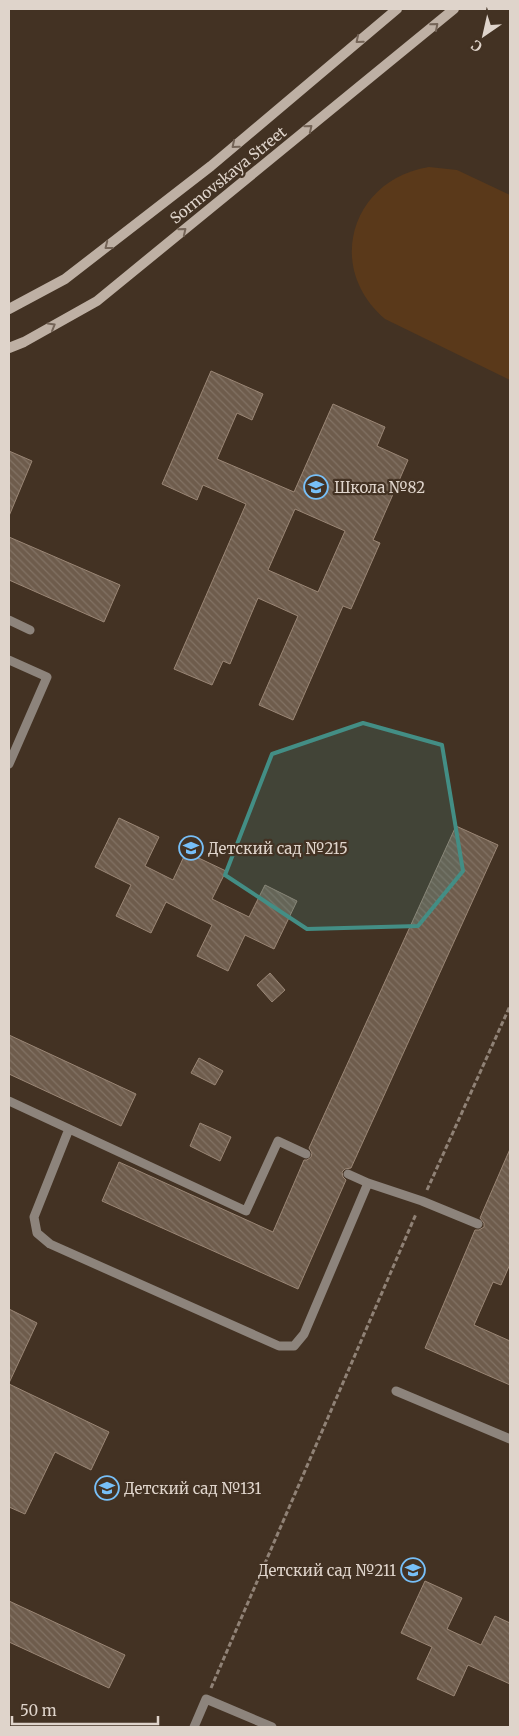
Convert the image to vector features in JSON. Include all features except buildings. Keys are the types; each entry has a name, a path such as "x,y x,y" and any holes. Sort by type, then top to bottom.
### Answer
{"main road":[{"name":"Sormovskaya Street","path":"9,309 65,279 211,166 397,9"},
{"name":"Sormovskaya Street","path":"9,348 24,342 97,301 454,9"}],"lane":[{"path":"9,620 30,630"},
{"path":"9,660 47,677 9,764"},
{"path":"9,1101 246,1211 278,1142 306,1154"},
{"path":"69,1129 34,1217 37,1233 50,1244 279,1346 294,1346 304,1334 368,1184"},
{"path":"348,1174 368,1184 422,1201 478,1224"},
{"path":"396,1391 510,1439"},
{"path":"194,1727 206,1699 272,1727"}],"path":[{"path":"206,1699 422,1201 510,1006"}],"highlighted area":[{"path":"363,723 442,745 463,871 418,926 307,929 225,875 272,754"}],"shaded area":[{"path":"429,167 457,170 510,195 510,380 385,319 366,298 355,275 352,251 355,228 365,207 381,188 402,175"}],"place":[{"name":"Школа №82","path":"316,487"},
{"name":"Детский сад №215","path":"191,848"},
{"name":"Детский сад №131","path":"107,1488"},
{"name":"Детский сад №211","path":"413,1570"}]}
